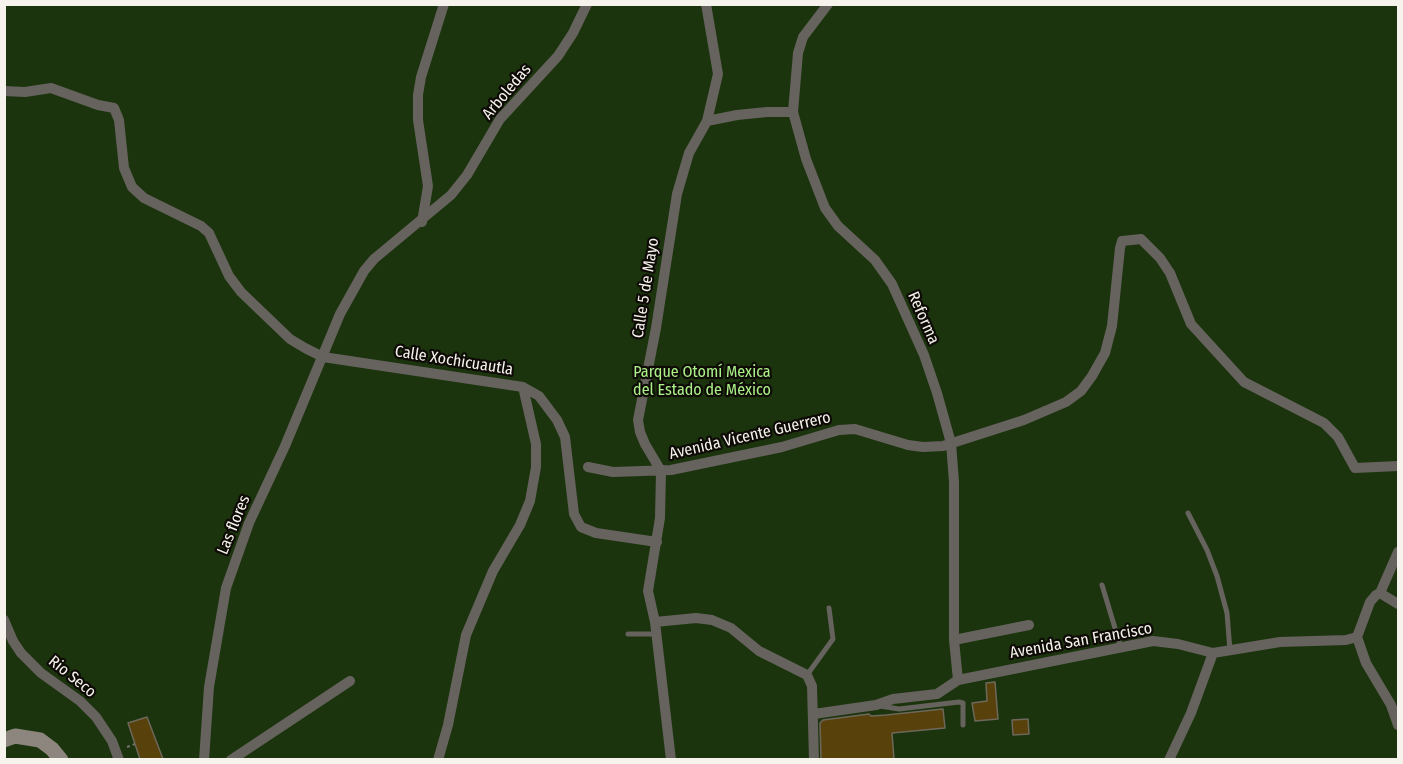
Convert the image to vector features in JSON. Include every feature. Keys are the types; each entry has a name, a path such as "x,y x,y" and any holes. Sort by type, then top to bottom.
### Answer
{"main road":[{"path":"4,740 15,736 40,740 61,759"}],"street":[{"path":"422,222 428,186 418,120 418,96 421,77 444,4"},
{"name":"Arboledas","path":"340,314 364,271 374,259 422,222 451,195 467,175 500,119 558,56 573,33 587,4"},
{"name":"Calle 5 de Mayo","path":"661,471 645,444 638,420 656,328 677,194 689,153 706,121 718,74 706,4"},
{"name":"Reforma","path":"828,4 803,37 798,53 793,112 806,159 825,208 838,226 875,260 892,284 924,355 951,443 954,482 954,640 958,680"},
{"path":"4,91 26,92 51,88 98,105 114,108 119,120 124,168 132,187 144,198 201,226 209,233 229,276 241,292 290,339 323,357"},
{"path":"706,121 767,112 793,112"},
{"name":"Avenida Vicente Guerrero","path":"588,467 614,472 661,471 782,447 839,430 855,429 908,445 923,447 951,443 1023,420 1066,402 1081,391 1092,376 1104,353 1112,326 1118,258 1122,241 1141,239 1160,258 1170,273 1191,324 1244,382 1324,423 1338,437 1356,468 1398,466"},
{"name":"Las flores","path":"204,759 209,687 226,588 249,523 340,314"},
{"name":"Calle Xochicuautla","path":"323,357 523,387 539,396 557,420 566,437 572,503 574,514 581,527 597,533 657,542"},
{"path":"438,759 448,725 458,665 466,635 493,571 520,525 530,501 536,466 536,444 523,387"},
{"path":"661,471 660,518 648,591 655,622 671,759"},
{"path":"1398,552 1380,593 1370,602 1357,638 1366,663 1391,705 1398,725"},
{"path":"1380,593 1398,604"},
{"path":"655,622 696,618 712,620 730,628 759,651 807,675 812,686 814,759"},
{"name":"Rio Seco","path":"4,620 21,653 41,673 80,700 96,717 112,741 119,759"},
{"path":"954,640 1029,625"},
{"name":"Avenida San Francisco","path":"814,714 937,693 958,680 1153,641 1178,644 1213,653 1280,642 1357,638"},
{"path":"1169,759 1191,713 1213,653"},
{"path":"231,759 350,681"}],"lane":[{"path":"1188,513 1217,576 1227,613 1230,651"},
{"path":"1102,585 1121,648"},
{"path":"807,675 833,639 829,609"},
{"path":"628,634 656,634"},
{"path":"876,705 899,709 959,702 963,703 963,725"}],"green space":[{"name":"Parque Otomí Mexica del Estado de México","path":"4,5 1398,5 1398,759 5,759"}],"building":[{"path":"995,682 998,719 975,721 972,703 987,701 986,683"},
{"path":"943,709 945,728 892,733 894,759 821,759 820,723 823,720"},
{"path":"147,717 163,759 140,759 128,723"},
{"path":"1028,719 1029,734 1013,735 1012,720"}]}
